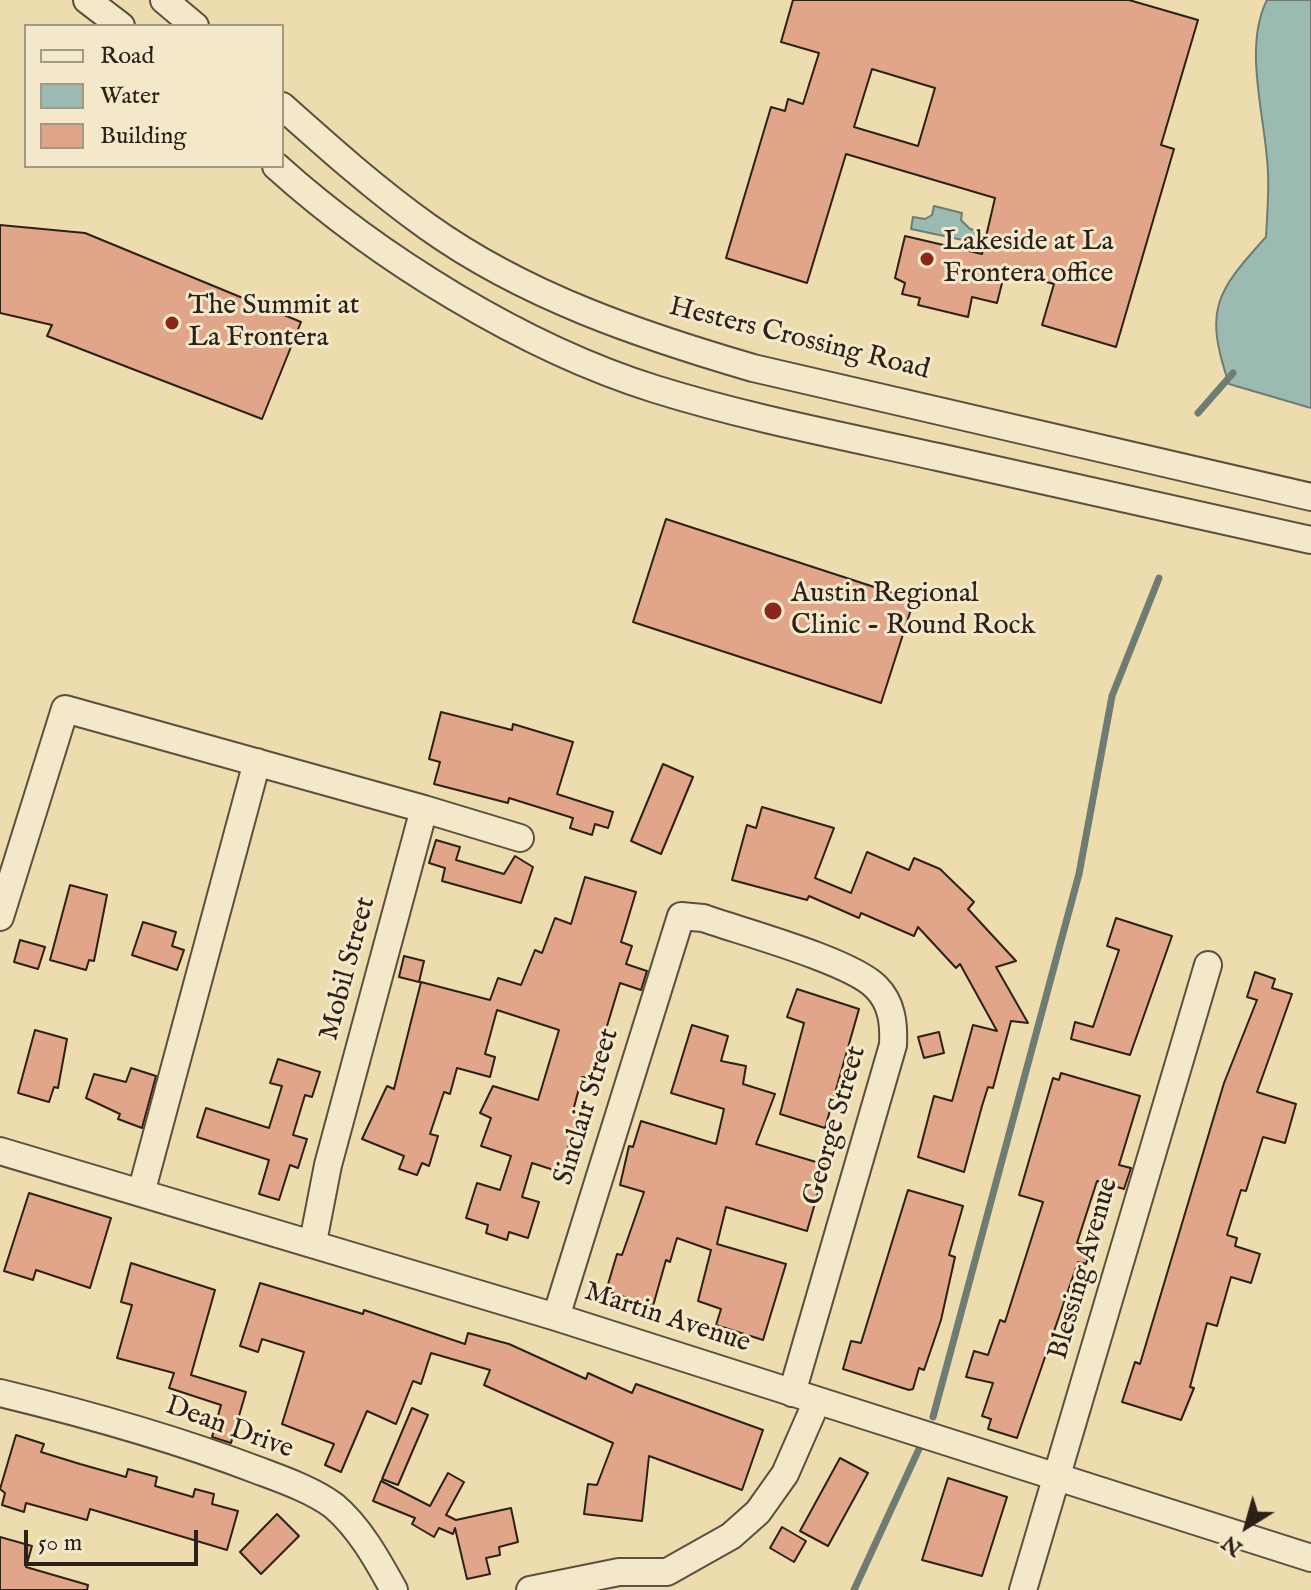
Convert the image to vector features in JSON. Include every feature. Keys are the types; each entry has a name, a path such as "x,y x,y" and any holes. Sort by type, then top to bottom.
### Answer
{"street":[{"path":"164,0 193,24"},
{"name":"Hesters Crossing Road","path":"284,108 374,186 430,228 489,265 589,313 677,346 753,368 1311,497"},
{"path":"278,168 366,239 435,284 524,335 652,388 758,418 1311,540"},
{"path":"0,917 65,709 520,838"},
{"path":"141,1193 257,762"},
{"name":"Mobil Street","path":"313,1242 328,1165 424,809"},
{"name":"Sinclair Street","path":"556,1317 681,916"},
{"name":"George Street","path":"530,1590 619,1572 667,1572 731,1536 758,1512 785,1474 893,1045 894,1025 889,1006 878,989 855,971 703,918 681,916"},
{"name":"Blessing Avenue","path":"1023,1590 1208,965"},
{"name":"Martin Avenue","path":"0,1151 556,1317 1311,1558"},
{"name":"Dean Drive","path":"0,1393 90,1416 220,1456 281,1479 333,1506 364,1540 394,1590"}],"water":[{"path":"1267,0 1311,0 1311,408 1229,384 1217,338 1216,320 1225,289 1266,237 1267,154 1256,41"},
{"path":"934,206 962,213 961,220 970,229 980,231 977,243 911,229 913,217 925,219 932,215"}],"building":[{"path":"793,0 1129,0 1198,20 1161,145 1174,149 1116,347 1042,325 1054,284 1005,271 997,303 972,297 968,317 918,305 920,298 902,294 905,283 895,278 905,236 982,254 995,198 846,154 807,283 726,258 771,107 785,111 788,99 803,104 819,53 781,42","holes":["872,69 935,88 918,146 854,127"]},
{"name":"The Summit at La Frontera","path":"0,225 85,233 301,322 262,419 47,336 52,325 0,313"},
{"name":"Austin Regional Clinic - Round Rock","path":"666,519 914,600 881,703 633,622"},
{"path":"441,712 512,730 513,724 573,742 557,794 613,812 608,828 595,824 592,835 570,828 573,818 509,798 508,803 434,784 440,762 429,759"},
{"path":"663,764 693,777 661,854 631,841"},
{"path":"762,807 834,828 815,878 851,893 867,852 909,870 914,858 940,869 974,902 968,909 1016,961 996,967 1028,1023 1011,1021 993,1088 988,1087 964,1172 918,1157 934,1096 952,1101 973,1025 997,1031 960,964 956,968 918,927 914,936 861,913 859,918 809,896 807,900 732,880 747,825 756,828"},
{"path":"436,840 460,847 456,860 504,874 515,856 533,867 521,903 442,881 445,868 429,863"},
{"path":"585,877 636,892 621,942 632,946 626,964 647,971 641,990 620,983 591,1079 582,1077 573,1111 579,1113 560,1172 532,1163 522,1197 539,1202 528,1238 509,1232 507,1240 486,1233 488,1225 466,1218 477,1183 500,1190 511,1156 481,1146 491,1118 480,1113 493,1086 538,1100 559,1030 497,1010 485,1054 495,1057 490,1077 457,1068 450,1094 444,1092 430,1134 438,1136 429,1166 422,1163 417,1175 399,1169 404,1156 362,1139 387,1086 394,1089 421,982 490,1000 498,978 521,985 535,950 542,953 555,918 571,924"},
{"path":"70,885 107,895 94,961 89,960 86,970 50,960"},
{"path":"1116,918 1172,936 1130,1055 1071,1039 1075,1022 1093,1027 1119,950 1107,946"},
{"path":"143,922 176,932 172,946 184,950 177,970 132,955"},
{"path":"20,940 45,947 38,969 14,962"},
{"path":"404,956 424,961 419,982 399,977"},
{"path":"1255,972 1275,979 1272,988 1292,994 1257,1092 1296,1104 1285,1143 1263,1137 1246,1191 1241,1190 1227,1235 1237,1238 1235,1246 1260,1254 1251,1283 1231,1277 1217,1326 1207,1323 1190,1387 1194,1388 1181,1420 1122,1402 1135,1362 1140,1364 1224,1083 1257,1000 1247,997"},
{"path":"797,989 859,1009 825,1128 780,1114 804,1023 787,1017"},
{"path":"692,1025 728,1036 721,1061 746,1066 743,1084 775,1094 756,1144 826,1165 807,1231 726,1207 717,1244 786,1264 763,1340 716,1325 721,1309 698,1301 711,1250 677,1238 670,1262 666,1260 653,1306 606,1291 617,1254 622,1255 644,1192 620,1185 629,1146 633,1147 641,1121 716,1144 724,1109 671,1093"},
{"path":"35,1030 67,1039 58,1088 54,1087 49,1102 18,1093"},
{"path":"939,1032 944,1053 924,1058 918,1037"},
{"path":"278,1059 320,1072 312,1097 305,1095 293,1135 307,1139 298,1168 290,1165 279,1200 259,1194 269,1160 197,1137 206,1108 269,1128 282,1086 270,1083"},
{"path":"131,1068 156,1076 142,1128 118,1119 120,1114 86,1098 94,1074 126,1082"},
{"path":"1061,1073 1140,1096 1119,1165 1131,1168 1124,1189 1097,1181 1077,1243 1091,1248 1086,1264 1078,1262 1017,1438 988,1429 991,1419 982,1416 993,1383 966,1377 974,1351 988,1355 1000,1320 1005,1322 1043,1202 1019,1195 1053,1078 1059,1080"},
{"path":"908,1190 963,1206 949,1255 955,1257 941,1320 924,1370 919,1368 913,1389 909,1390 843,1369 851,1341 861,1343"},
{"path":"29,1193 111,1218 90,1288 36,1270 33,1280 4,1271"},
{"path":"131,1263 215,1290 191,1375 246,1392 231,1443 212,1437 221,1405 169,1388 174,1373 117,1358 132,1305 121,1302"},
{"path":"260,1283 363,1314 364,1310 465,1344 468,1333 509,1344 586,1379 588,1373 632,1393 636,1384 763,1430 742,1490 649,1456 642,1521 584,1514 588,1484 597,1485 613,1443 484,1385 490,1370 431,1353 421,1384 413,1381 396,1424 367,1411 341,1472 325,1465 334,1444 282,1424 304,1352 262,1339 258,1352 240,1346"},
{"path":"412,1408 428,1415 398,1485 382,1479"},
{"path":"16,1435 44,1444 41,1452 80,1464 126,1477 128,1469 157,1477 155,1486 193,1497 195,1489 214,1494 212,1504 238,1511 227,1550 90,1509 87,1520 26,1503 24,1512 2,1505 5,1493 0,1489"},
{"path":"840,1458 868,1473 828,1546 800,1531"},
{"path":"448,1473 464,1482 446,1515 456,1520 511,1508 518,1542 499,1547 500,1555 486,1558 490,1574 467,1579 455,1528 453,1534 439,1528 434,1537 412,1524 415,1518 373,1501 381,1481 430,1506"},
{"path":"948,1478 1007,1497 982,1576 922,1560"},
{"path":"277,1514 299,1536 261,1574 240,1552"},
{"path":"782,1527 806,1541 794,1562 770,1548"},
{"path":"0,1537 32,1546 26,1567 88,1585 87,1590 0,1590"}],"waterway":[{"path":"1198,413 1233,373"},
{"path":"933,1417 1079,874 1112,696 1159,578"},
{"path":"854,1590 919,1449"}],"place":[{"name":"Lakeside at La Frontera office","path":"927,259"},
{"name":"The Summit at La Frontera","path":"172,323"},
{"name":"Austin Regional Clinic - Round Rock","path":"773,611"}]}
